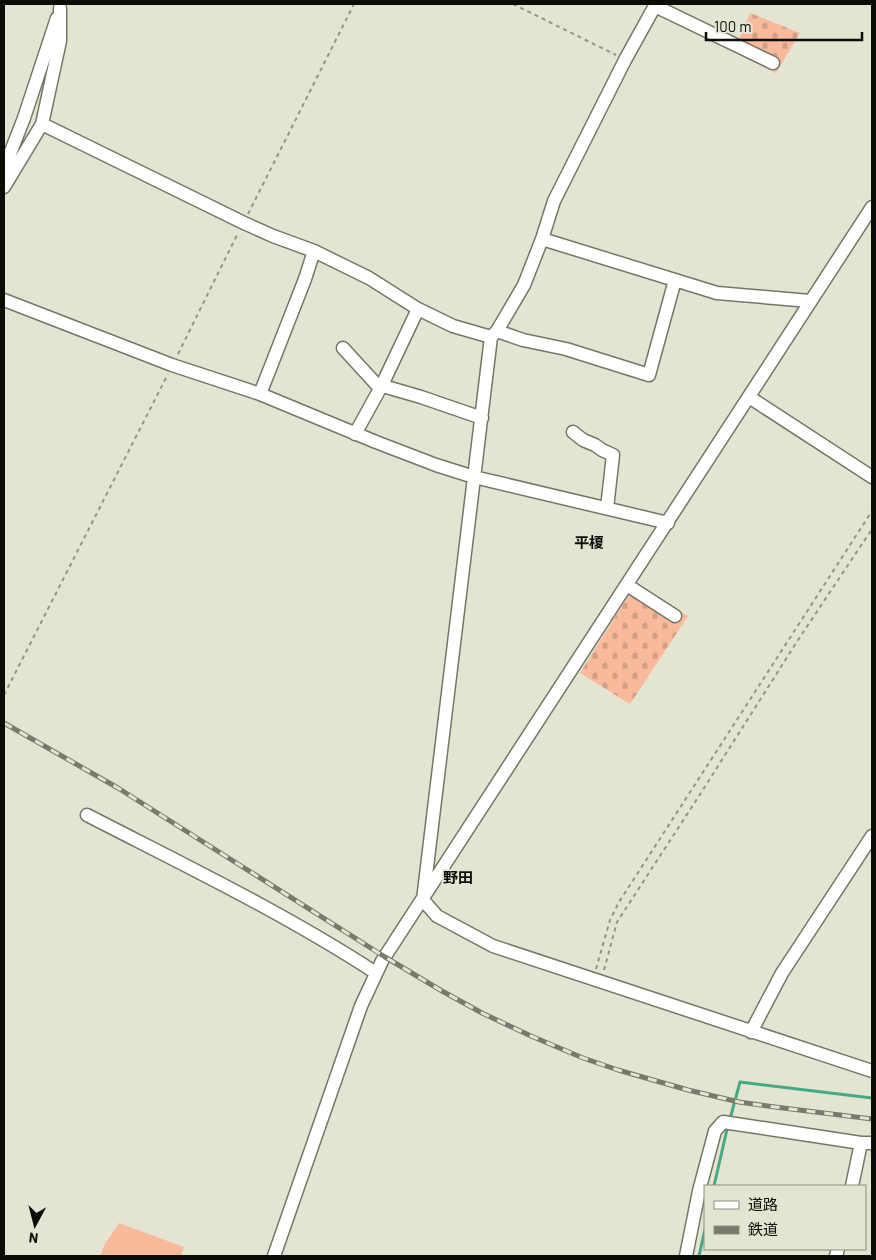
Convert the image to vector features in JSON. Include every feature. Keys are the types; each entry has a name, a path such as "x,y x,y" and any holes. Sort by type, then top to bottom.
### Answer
{"street":[{"path":"773,63 656,5 554,201 542,239 524,284 494,334 474,477 423,900 437,916 493,946 872,1071"},
{"path":"4,187 42,124 60,41 61,6"},
{"path":"4,169 24,118 61,6"},
{"path":"42,124 244,223 314,251 369,278 418,309 453,326 566,348 649,375 675,280"},
{"path":"274,1256 361,1006 385,957 872,207"},
{"path":"542,239 717,293 810,302"},
{"path":"260,394 314,251"},
{"path":"4,300 172,365 260,394 355,434 436,465 474,477 668,523"},
{"path":"355,434 382,385 418,309"},
{"path":"343,348 376,384 482,418"},
{"path":"750,397 872,477"},
{"path":"574,432 583,440 613,456 606,508"},
{"path":"627,585 675,616"},
{"path":"87,815 250,899 342,951 376,974"},
{"path":"751,1032 782,973 872,836"},
{"path":"686,1256 699,1191 716,1130 723,1122 867,1143 852,1185"}],"path":[{"path":"4,695 354,4"},
{"path":"513,4 626,60"},
{"path":"597,980 610,920 618,902 872,511"},
{"path":"597,980 617,922 798,640 872,529"}],"green space":[{"path":"750,13 800,33 776,73 734,52"},
{"path":"636,584 688,616 630,704 580,673"},
{"path":"119,1223 184,1247 181,1256 100,1256 105,1244"}],"waterway":[{"path":"730,1119 740,1082 872,1098"},
{"path":"714,1185 728,1125"},
{"path":"699,1256 704,1234"}],"railway":[{"path":"4,723 118,788 442,991 482,1013 531,1036 583,1058 688,1090 739,1102 872,1119"}],"district":[{"name":"平榎","path":"589,543"},
{"name":"野田","path":"458,878"}]}
